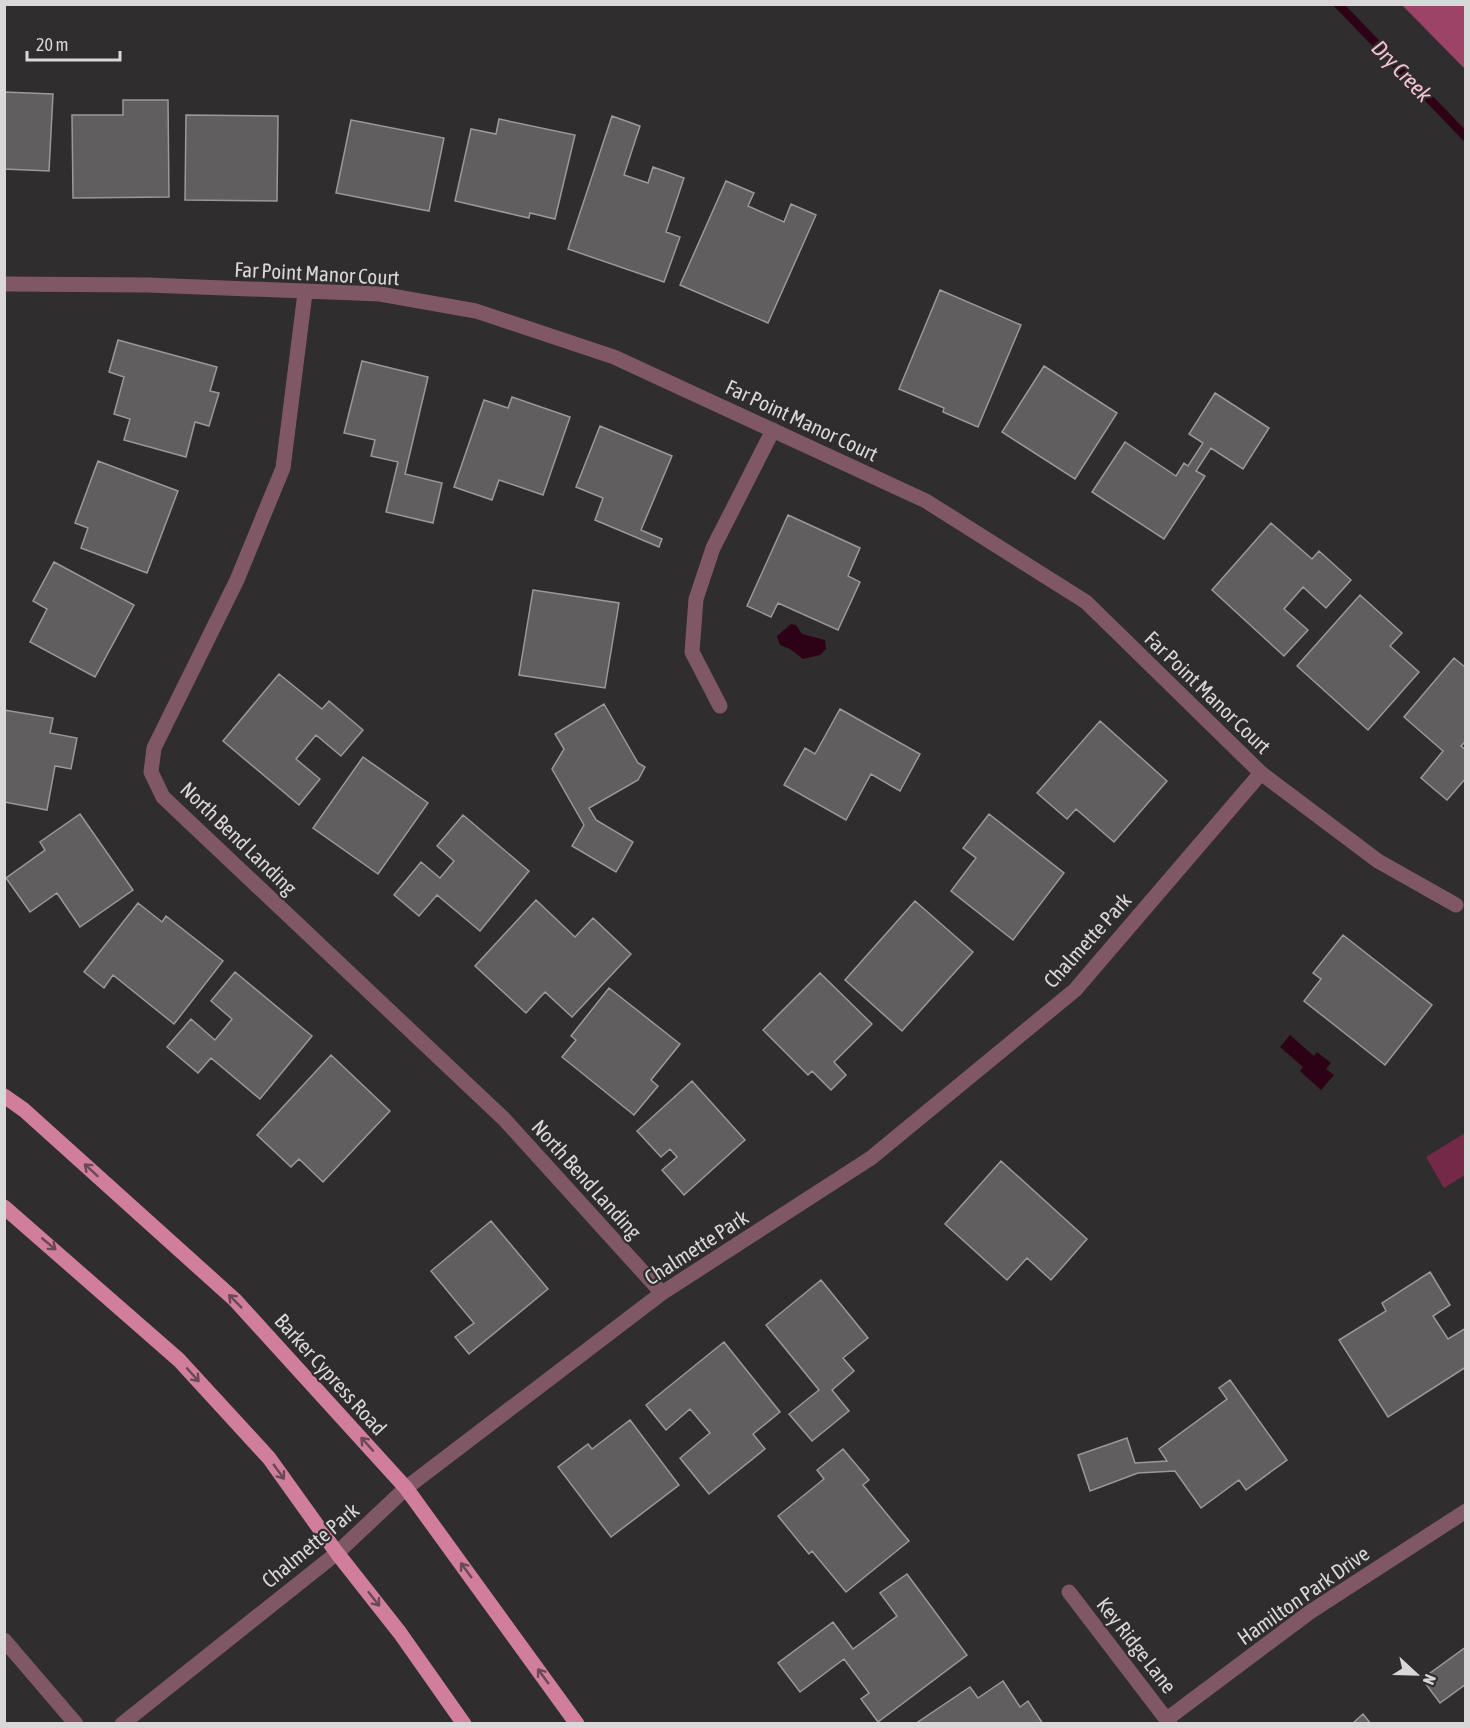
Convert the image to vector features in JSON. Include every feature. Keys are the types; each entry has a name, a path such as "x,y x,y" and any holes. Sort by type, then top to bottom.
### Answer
{"main road":[{"name":"Barker Cypress Road","path":"4,1096 24,1110 235,1300 406,1488 577,1724"},
{"path":"4,1207 179,1360 269,1458 337,1553 400,1633 464,1724"}],"street":[{"name":"Far Point Manor Court","path":"4,284 148,285 380,294 476,310 614,357 926,501 1086,602 1261,773 1378,861 1455,905"},
{"name":"North Bend Landing","path":"305,292 283,468 237,580 154,748 151,772 163,796 504,1119 662,1293"},
{"path":"720,706 692,652 696,599 713,548 773,430"},
{"name":"Chalmette Park","path":"122,1724 337,1553 406,1488 662,1293 871,1158 1075,990 1261,773"},
{"name":"Hamilton Park Drive","path":"1169,1721 1310,1612 1466,1511"},
{"name":"Key Ridge Lane","path":"1070,1592 1169,1721"},
{"path":"4,1640 76,1724"}],"shaded area":[{"path":"1402,5 1465,5 1465,69"},
{"path":"791,624 796,625 802,634 825,640 826,649 820,655 803,659 780,645 777,636"},
{"path":"1290,1035 1314,1056 1317,1052 1331,1063 1326,1069 1334,1075 1321,1090 1300,1071 1303,1067 1280,1047"},
{"path":"1465,1133 1465,1175 1444,1188 1426,1157"}],"building":[{"path":"4,92 53,94 49,171 4,169"},
{"path":"123,100 168,100 169,197 73,198 72,115 123,115"},
{"path":"186,115 278,116 277,201 185,200"},
{"path":"612,116 640,126 624,175 648,183 653,167 684,178 666,232 680,237 664,282 568,249"},
{"path":"499,119 575,135 555,219 530,213 529,218 455,201 471,129 496,134"},
{"path":"351,120 444,138 429,211 336,193"},
{"path":"726,181 754,193 748,206 784,222 791,204 816,215 768,323 680,285"},
{"path":"940,290 1021,325 978,427 943,412 944,408 899,389"},
{"path":"118,340 217,367 210,391 219,393 209,426 195,422 186,457 124,440 130,419 114,414 124,377 109,372"},
{"path":"362,361 428,377 405,474 442,483 433,523 386,512 398,462 371,456 375,440 344,433"},
{"path":"1044,366 1117,413 1075,479 1002,432"},
{"path":"1215,393 1269,428 1243,469 1211,448 1196,471 1205,476 1164,539 1092,492 1125,442 1176,476 1184,463 1188,466 1203,443 1189,434"},
{"path":"512,397 570,417 543,495 499,480 492,500 454,487 484,400 508,408"},
{"path":"600,426 672,456 641,530 662,539 659,547 595,520 603,498 576,487"},
{"path":"98,461 178,491 147,573 81,548 88,528 75,523"},
{"path":"788,515 860,548 848,576 860,582 838,630 778,603 771,617 747,606"},
{"path":"1271,523 1312,559 1319,551 1351,580 1326,608 1303,587 1284,609 1308,630 1284,656 1212,590"},
{"path":"54,562 134,605 95,677 30,642 47,609 33,601"},
{"path":"533,590 619,603 605,688 519,675"},
{"path":"1360,595 1402,633 1390,646 1419,672 1368,730 1297,666"},
{"path":"1454,658 1466,668 1466,741 1461,746 1466,750 1466,778 1447,800 1421,778 1443,751 1404,717"},
{"path":"279,674 322,709 329,701 363,730 341,756 316,735 296,759 320,779 299,805 223,741"},
{"path":"604,704 638,763 645,767 638,780 589,808 596,820 633,842 616,872 572,846 584,825 552,769 564,749 555,734"},
{"path":"840,709 920,754 900,791 871,774 846,820 784,785 805,748 815,754"},
{"path":"4,710 53,718 50,733 77,738 71,769 55,766 47,810 4,802"},
{"path":"1100,721 1167,781 1114,842 1076,809 1067,819 1037,793"},
{"path":"363,757 428,803 378,874 313,828"},
{"path":"80,814 133,890 80,927 57,893 30,912 6,878 45,850 40,842"},
{"path":"989,814 1064,873 1013,940 951,891 976,858 963,848"},
{"path":"463,815 529,871 480,931 437,895 419,916 394,895 421,862 440,878 454,861 437,846"},
{"path":"536,900 575,937 593,918 631,954 572,1017 545,992 526,1013 475,966"},
{"path":"915,901 973,952 902,1031 845,980"},
{"path":"138,903 162,922 166,916 223,961 174,1024 113,975 104,988 84,972"},
{"path":"1343,935 1432,1005 1385,1065 1304,1001 1321,979 1313,973"},
{"path":"235,972 312,1036 260,1099 211,1058 198,1073 167,1047 191,1019 215,1040 232,1019 211,1001"},
{"path":"820,973 872,1024 834,1062 846,1075 831,1090 812,1071 808,1075 763,1030"},
{"path":"609,988 680,1044 651,1080 658,1086 634,1115 562,1057 576,1040 571,1036"},
{"path":"331,1055 390,1111 323,1182 299,1159 291,1167 257,1135"},
{"path":"692,1081 745,1140 684,1195 662,1170 677,1157 670,1149 661,1157 637,1131"},
{"path":"1001,1161 1087,1239 1051,1280 1027,1258 1007,1280 945,1224"},
{"path":"491,1221 548,1289 469,1354 455,1337 474,1323 431,1271"},
{"path":"1430,1272 1450,1305 1433,1316 1448,1339 1466,1328 1466,1367 1388,1417 1339,1340 1386,1311 1382,1303"},
{"path":"821,1280 868,1338 843,1358 854,1371 832,1390 849,1411 812,1441 789,1414 819,1390 766,1325"},
{"path":"724,1342 780,1412 753,1434 765,1449 709,1494 680,1458 710,1433 690,1409 666,1430 646,1405"},
{"path":"1230,1380 1287,1460 1246,1490 1239,1480 1201,1508 1175,1471 1138,1473 1090,1491 1078,1455 1127,1438 1135,1463 1167,1461 1159,1449 1227,1399 1219,1388"},
{"path":"630,1420 679,1485 611,1537 558,1467 588,1444 592,1449"},
{"path":"843,1449 869,1480 863,1485 909,1541 846,1592 812,1551 809,1554 778,1516 824,1479 817,1470"},
{"path":"907,1574 967,1655 878,1722 861,1699 869,1693 844,1659 800,1692 778,1663 833,1622 853,1649 897,1616 880,1593"},
{"path":"1466,1647 1466,1684 1440,1703 1422,1679"},
{"path":"1003,1681 1020,1707 1028,1701 1043,1724 915,1724 970,1687 978,1698"},
{"path":"1363,1714 1371,1724 1352,1724"}],"waterway":[{"name":"Dry Creek","path":"1338,4 1466,137"}]}
